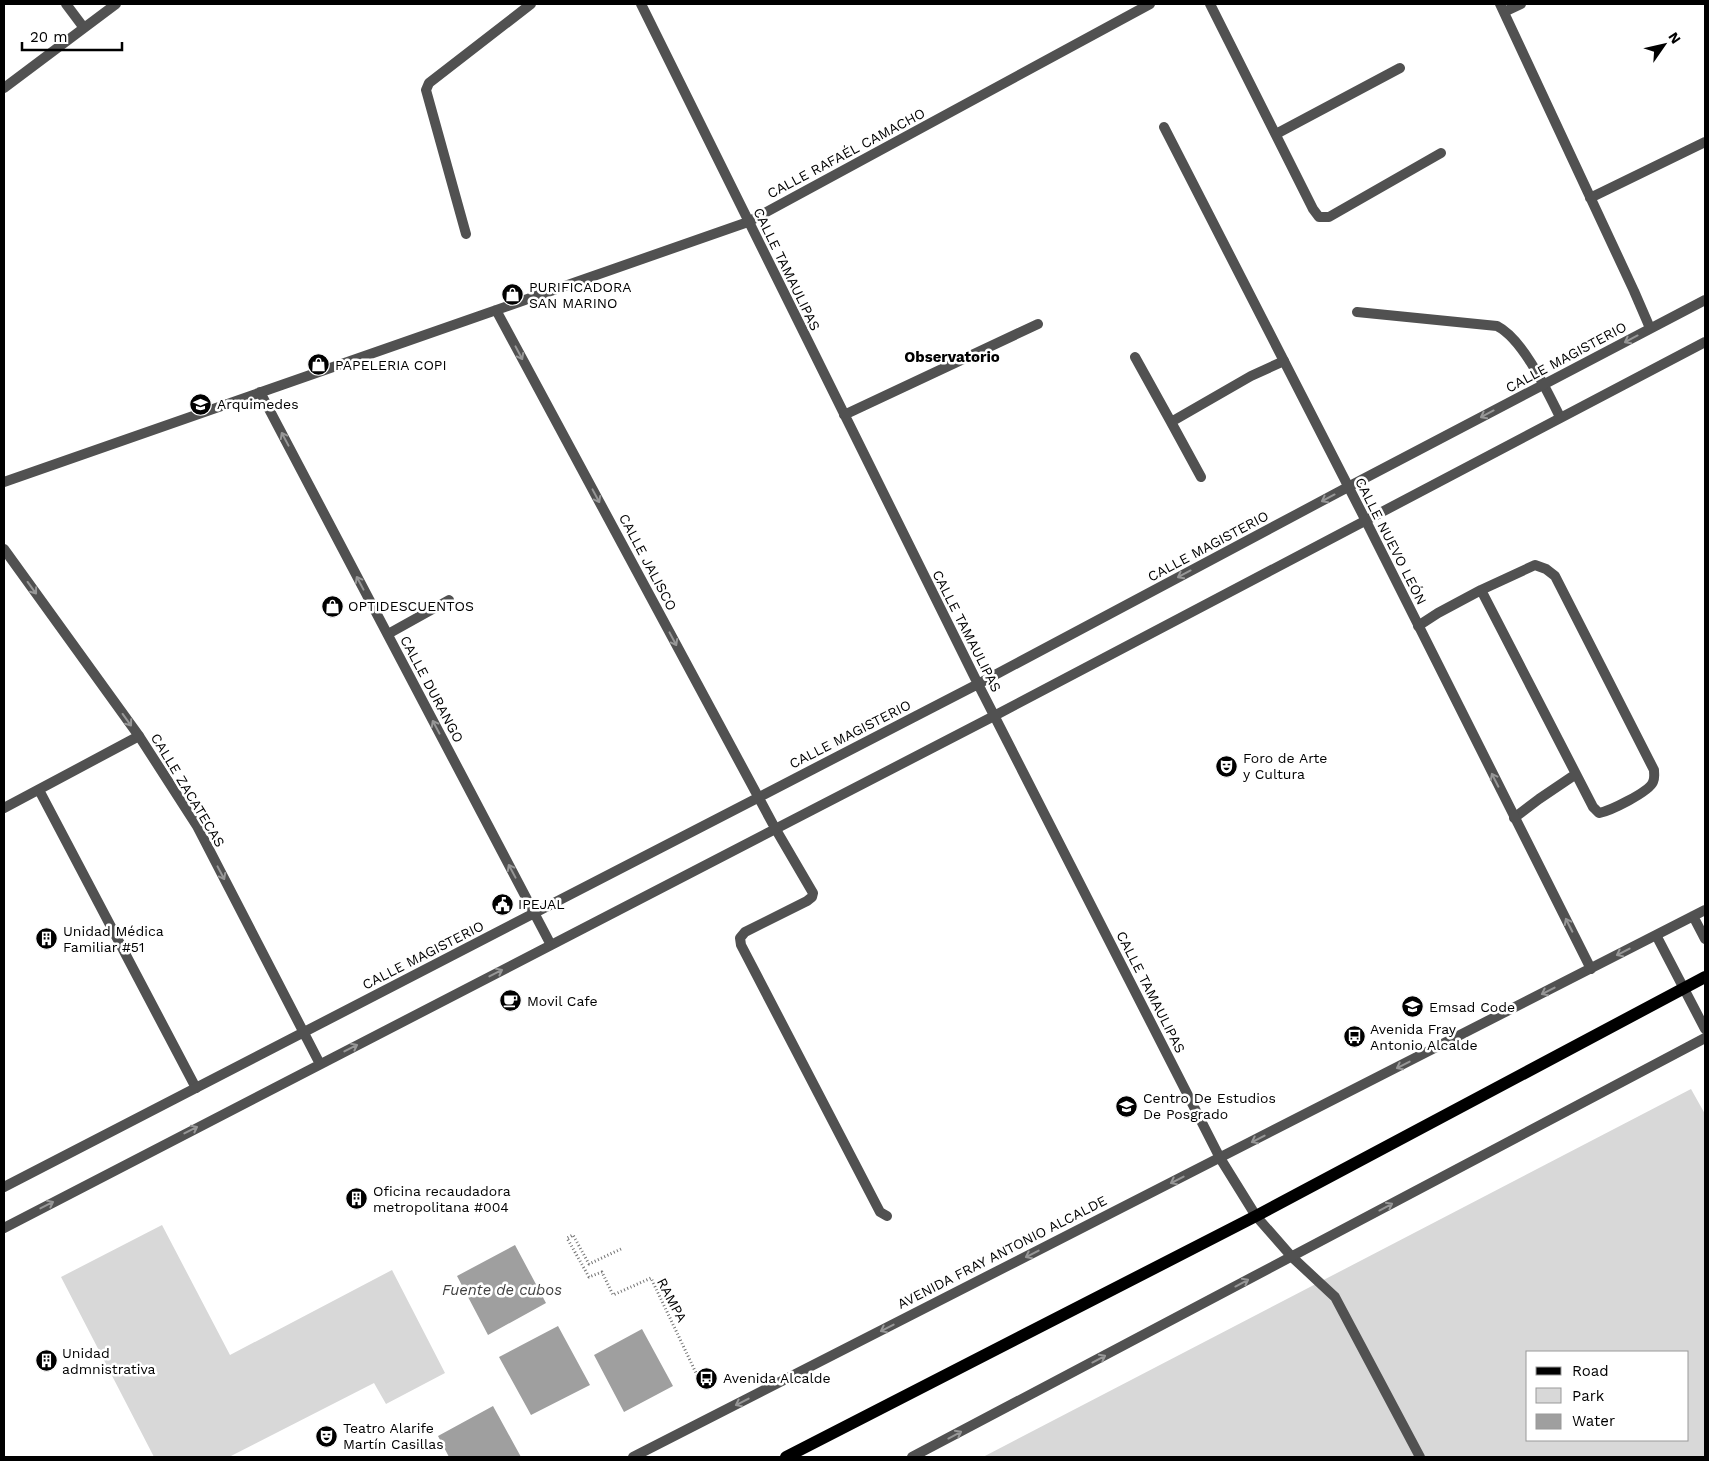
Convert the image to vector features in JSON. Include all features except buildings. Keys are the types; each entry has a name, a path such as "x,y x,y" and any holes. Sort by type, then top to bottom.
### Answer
{"main road":[{"path":"786,1457 1256,1216 1705,976"}],"street":[{"path":"66,4 84,28"},
{"path":"4,88 116,4"},
{"path":"466,234 426,90 429,83 531,4"},
{"name":"CALLE TAMAULIPAS","path":"640,4 994,716 1220,1158 1256,1216 1292,1257 1335,1297 1420,1457"},
{"name":"CALLE RAFAÉL CAMACHO","path":"4,482 748,222 1150,4"},
{"path":"1210,4 1319,217 1329,217 1441,153"},
{"path":"1521,4 1502,8 1650,328"},
{"path":"1276,134 1400,68"},
{"name":"CALLE NUEVO LEÓN","path":"1164,127 1366,521 1591,968"},
{"path":"1590,198 1705,142"},
{"name":"CALLE MAGISTERIO","path":"4,1187 978,684 1705,300"},
{"name":"CALLE JALISCO","path":"496,310 758,797 813,892 812,897 807,901 745,932 740,938 741,944 880,1212 887,1216"},
{"path":"1356,312 1497,326 1505,330 1522,350 1560,417"},
{"path":"844,415 1038,324"},
{"path":"4,1228 994,716 1705,342"},
{"path":"1135,357 1201,477"},
{"path":"1171,422 1251,376 1284,361"},
{"name":"CALLE DURANGO","path":"260,392 551,945"},
{"name":"CALLE ZACATECAS","path":"4,549 139,736 196,826 320,1064"},
{"path":"1418,626 1481,590 1535,565 1546,569 1555,576 1654,770 1654,780 1649,788 1607,812 1598,813 1593,807 1481,590"},
{"path":"388,634 449,600"},
{"path":"4,808 139,736"},
{"path":"1514,818 1576,774"},
{"path":"39,790 196,1088"},
{"name":"AVENIDA FRAY ANTONIO ALCALDE","path":"633,1457 1705,910"},
{"path":"1693,916 1705,939"},
{"path":"1656,935 1705,1030"},
{"path":"912,1457 1705,1038"}],"path":[{"name":"RAMPA","path":"621,1249 590,1264 573,1235 567,1238 589,1277 602,1272 613,1295 651,1278 697,1375"}],"green space":[{"path":"1691,1089 1705,1114 1705,1457 983,1457"},
{"path":"162,1225 230,1355 392,1270 445,1373 386,1404 374,1383 229,1457 154,1457 61,1277"}],"water":[{"name":"Fuente de cubos","path":"515,1245 546,1303 488,1335 457,1276"},
{"name":"Fuente de cubos","path":"558,1326 590,1385 531,1415 499,1357"},
{"path":"642,1329 673,1386 624,1412 594,1355"},
{"path":"493,1406 521,1457 449,1457 438,1436"}],"place":[{"name":"PURIFICADORA SAN MARINO","path":"513,295"},
{"name":"PAPELERIA COPI","path":"319,365"},
{"name":"Arquimedes","path":"201,404"},
{"name":"OPTIDESCUENTOS","path":"332,606"},
{"name":"Foro de Arte y Cultura","path":"1227,766"},
{"name":"IPEJAL","path":"502,904"},
{"name":"Unidad Médica Familiar #51","path":"47,939"},
{"name":"Movil Cafe","path":"511,1001"},
{"name":"Emsad Code","path":"1413,1007"},
{"name":"Avenida Fray Antonio Alcalde","path":"1354,1037"},
{"name":"Centro De Estudios De Posgrado","path":"1127,1106"},
{"name":"Oficina recaudadora metropolitana #004","path":"357,1199"},
{"name":"Unidad admnistrativa","path":"46,1361"},
{"name":"Avenida Alcalde","path":"707,1378"},
{"name":"Teatro Alarife Martín Casillas","path":"327,1436"}],"district":[{"name":"Observatorio","path":"952,357"}]}
